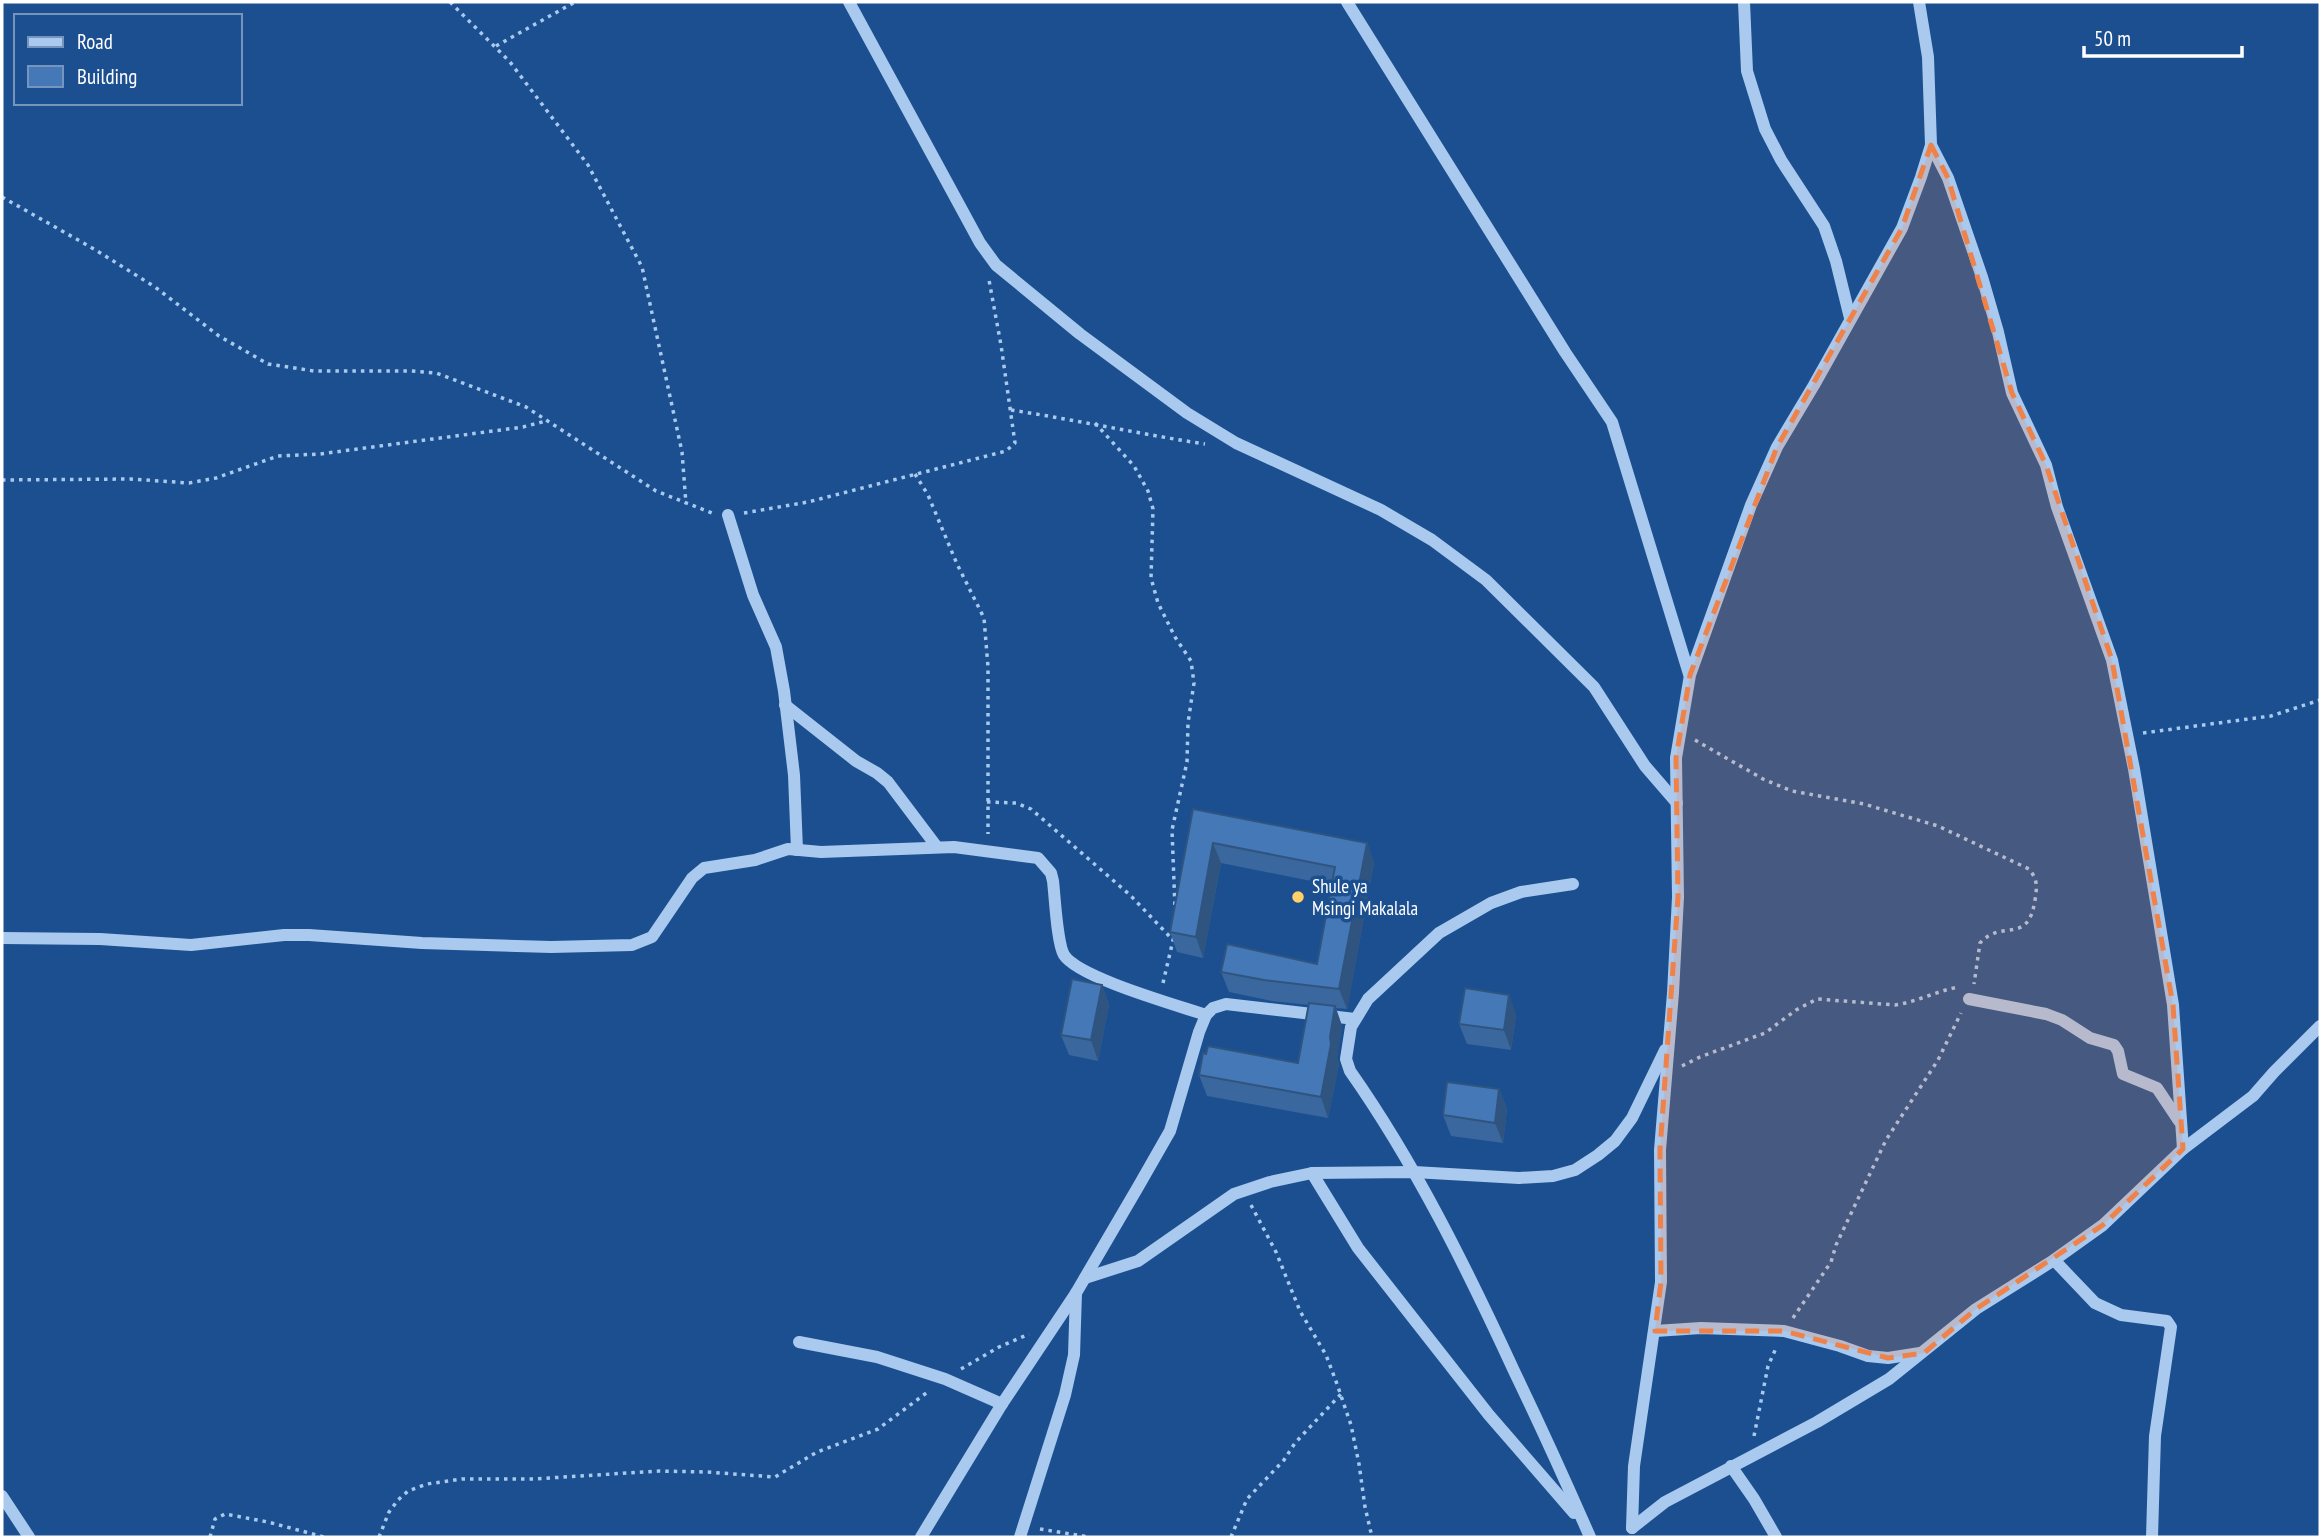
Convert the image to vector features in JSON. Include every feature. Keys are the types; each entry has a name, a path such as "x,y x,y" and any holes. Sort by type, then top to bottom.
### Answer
{"street":[{"path":"849,2 980,243 996,265 1080,334 1187,413 1236,443 1381,510 1432,540 1486,580 1594,687 1645,765 1677,803"},
{"path":"1347,2 1565,352 1612,422 1690,675"},
{"path":"1744,2 1747,71 1765,129 1781,160 1824,226 1850,318"},
{"path":"1919,2 1928,57 1931,145 1902,228 1777,447 1751,505 1690,675 1676,758 1678,897 1660,1150 1661,1282 1634,1465 1632,1528 1665,1502 1816,1422 1889,1379 1976,1309 2054,1261 2103,1225 2183,1149 2253,1096 2320,1026"},
{"path":"1931,145 1948,178 1982,277 2012,393 2046,465 2065,533 2112,660 2172,1005 2183,1149"},
{"path":"728,515 753,595 776,647 794,775 797,850"},
{"path":"785,705 856,761 888,782 937,847"},
{"path":"2,939 100,939 191,945 309,934 422,943 551,947 632,945 652,937 692,878 704,868 755,860 788,849 821,852 937,847 988,850 1030,855 1038,858 1045,866 1054,881 1062,952 1067,959 1086,972 1206,1016"},
{"path":"1573,884 1521,892 1491,903 1438,933 1368,999 1351,1027 1346,1059 1350,1071 1414,1172 1491,1320 1587,1531"},
{"path":"1969,999 2046,1014 2062,1020 2090,1038 2114,1045 2123,1074 2157,1088 2182,1125"},
{"path":"921,1537 1002,1404 1076,1293 1170,1131 1206,1016 1213,1008 1226,1004 1356,1019"},
{"path":"1085,1278 1138,1261 1234,1194 1270,1182 1312,1173 1414,1172 1519,1178 1553,1176 1575,1170 1615,1140 1632,1118 1669,1042"},
{"path":"1312,1173 1357,1248 1489,1415 1587,1531"},
{"path":"2054,1261 2095,1303 2121,1315 2167,1321 2171,1327 2155,1436 2152,1537"},
{"path":"1022,1532 1065,1395 1074,1355 1076,1293"},
{"path":"1655,1331 1701,1328 1784,1331 1867,1356 1888,1358 1924,1353"},
{"path":"799,1342 877,1357 944,1379 1002,1404"},
{"path":"1731,1466 1776,1537"},
{"path":"2,1496 29,1537"}],"path":[{"path":"450,2 510,62 588,165 642,267 682,452 686,504"},
{"path":"496,46 575,2"},
{"path":"2,197 155,287 219,336 268,364 314,371 411,370 436,373 526,407 656,491 716,515 808,502 1013,447 1015,443 1011,410 989,279"},
{"path":"1011,410 1207,445"},
{"path":"2,480 130,479 189,483 216,478 278,456 320,454 523,427 546,421"},
{"path":"1095,423 1134,466 1148,491 1153,509 1151,578 1158,603 1191,661 1194,683 1188,723 1187,762 1172,830 1175,917"},
{"path":"915,474 928,495 957,564 984,618 988,667 988,850"},
{"path":"2127,735 2271,716 2320,700"},
{"path":"1680,732 1763,779 1792,791 1864,804 1938,826 2029,869 2037,884 2031,918 2027,924 1993,934 1980,943 1974,985 1969,999 1938,1060 1886,1140 1836,1245 1831,1262 1784,1331 1768,1366 1750,1456"},
{"path":"987,802 1016,803 1031,809 1130,895 1173,940"},
{"path":"1159,999 1176,929"},
{"path":"1665,1075 1700,1057 1765,1033 1810,1001 1843,1000 1895,1005 1936,991 1974,985"},
{"path":"1243,1191 1276,1252 1300,1311 1326,1355 1351,1425 1373,1537"},
{"path":"379,1537 385,1519 398,1500 408,1491 427,1484 462,1479 533,1479 659,1471 775,1477 817,1452 878,1429 944,1379 999,1347 1057,1323"},
{"path":"1231,1537 1247,1499 1340,1394"},
{"path":"210,1537 215,1519 225,1514 324,1537"},
{"path":"1022,1532 1090,1537"}],"highlighted area":[{"path":"1931,145 1948,178 2012,393 2046,465 2112,660 2173,1005 2183,1149 2103,1225 1976,1309 1924,1353 1888,1358 1784,1331 1655,1331 1661,1282 1660,1150 1678,897 1676,758 1690,675 1777,447 1902,228"}],"building":[{"path":"1193,809 1367,843 1339,989 1221,972 1227,944 1317,964 1335,867 1213,843 1196,937 1170,932"},
{"path":"1072,979 1102,985 1091,1040 1061,1035"},
{"path":"1465,988 1509,995 1504,1030 1459,1024"},
{"path":"1309,1003 1335,1006 1321,1097 1199,1075 1203,1053 1206,1054 1208,1046 1298,1063"},
{"path":"1447,1082 1499,1089 1495,1123 1443,1115"}],"place":[{"name":"Shule ya Msingi Makalala","path":"1298,897"}]}
